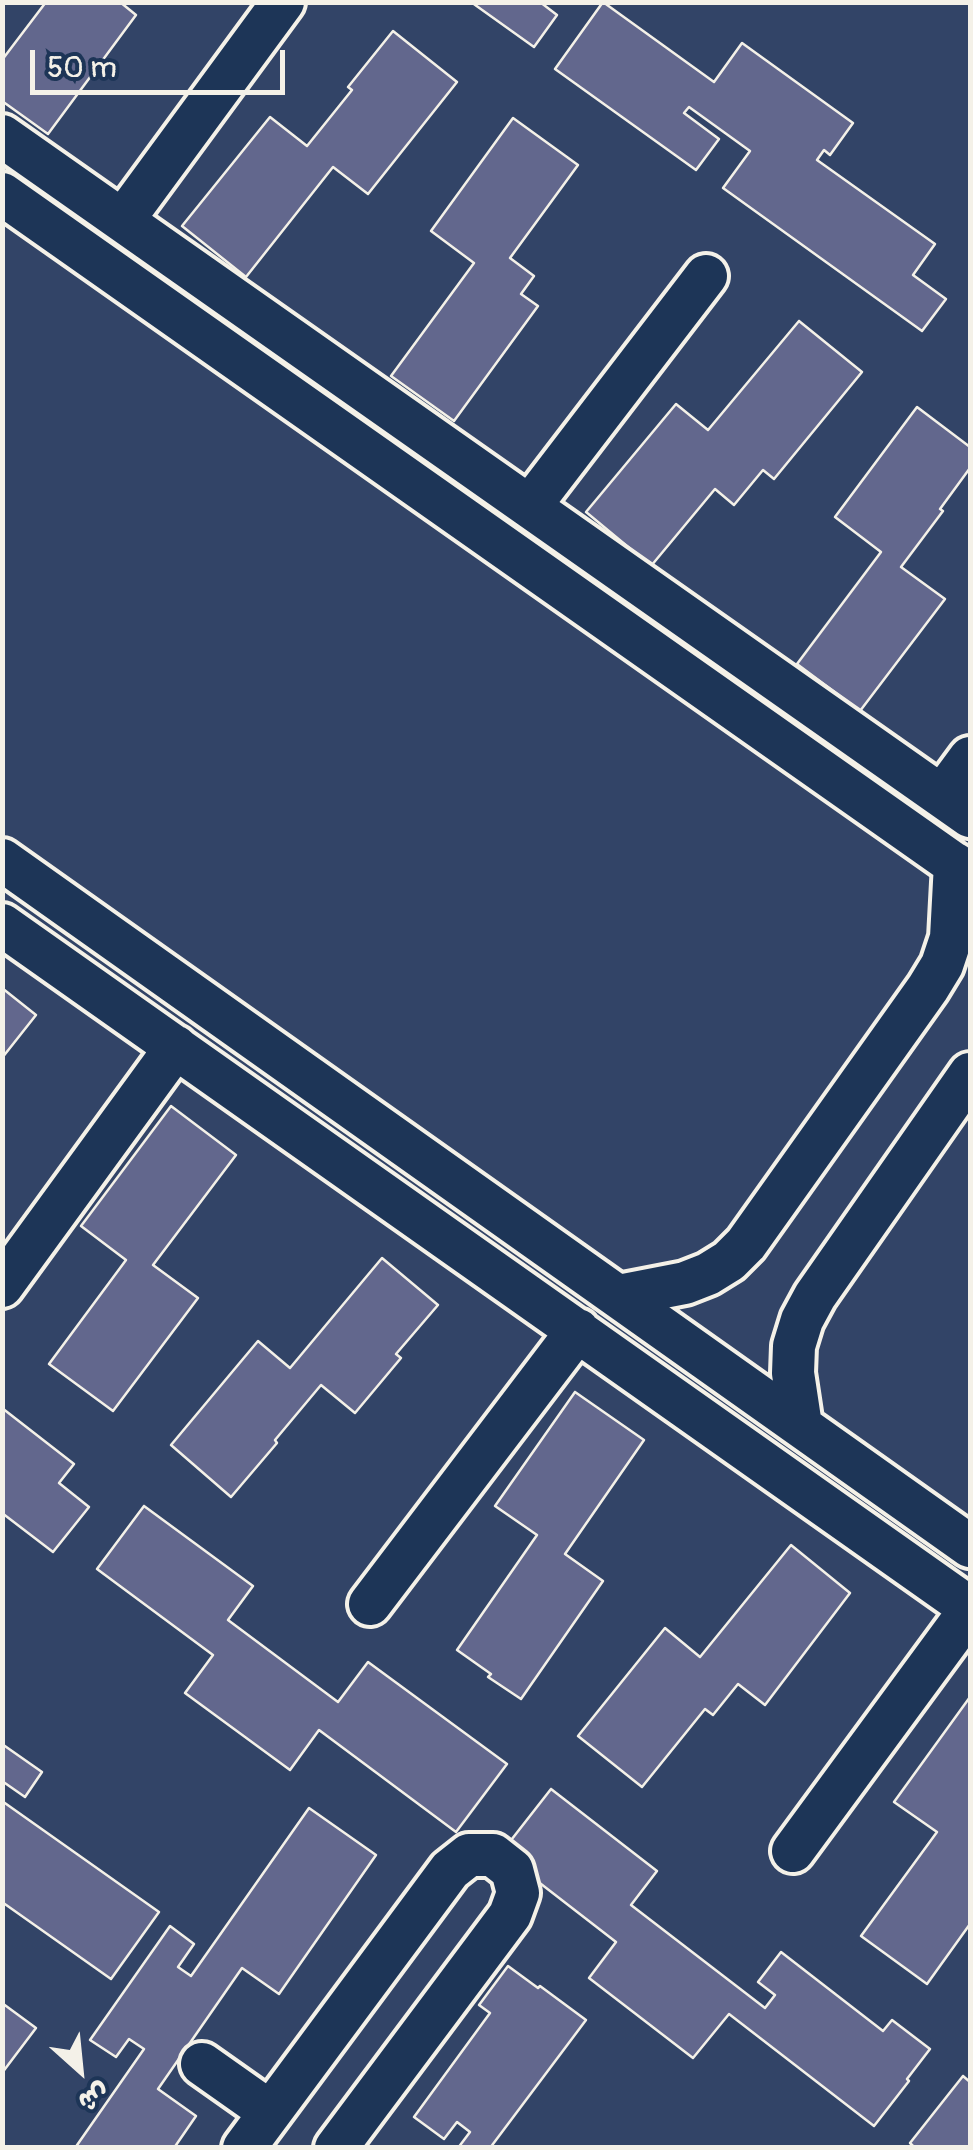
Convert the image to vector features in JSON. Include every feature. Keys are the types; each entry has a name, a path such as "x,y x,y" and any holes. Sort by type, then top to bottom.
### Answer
{"street":[{"path":"123,220 283,2"},
{"path":"2,136 956,806 970,758"},
{"path":"2,194 963,870 951,938 942,964 746,1244 708,1274 685,1283 618,1296"},
{"path":"530,506 706,276"},
{"path":"2,860 970,1546"},
{"path":"2,925 970,1609 793,1851"},
{"path":"2,1286 176,1047"},
{"path":"801,1426 793,1373 794,1346 802,1320 970,1074"},
{"path":"370,1604 578,1330"},
{"path":"244,2148 450,1870 469,1856 493,1856 512,1870 518,1893 510,1915 336,2148"},
{"path":"202,2064 270,2112"}],"building":[{"path":"46,2 120,2 136,15 48,134 2,101 2,60"},
{"path":"471,2 540,2 557,15 534,47"},
{"path":"603,2 714,82 742,43 853,123 830,155 824,150 817,160 935,244 913,275 946,299 922,331 723,188 750,151 689,107 684,113 719,139 696,170 555,69"},
{"path":"393,31 457,82 368,194 333,167 246,277 182,226 270,117 307,146"},
{"path":"513,118 578,165 510,258 534,276 521,294 538,306 454,421 391,376 474,263 431,231"},
{"path":"799,321 862,372 774,479 763,470 734,505 715,489 651,566 586,512 676,404 708,430"},
{"path":"917,407 970,447 970,468 901,567 945,599 860,711 797,664 881,552 835,517"},
{"path":"2,988 36,1015 2,1058"},
{"path":"171,1106 236,1155 153,1265 198,1298 113,1411 49,1364 126,1260 81,1226"},
{"path":"382,1258 438,1305 396,1354 401,1358 355,1413 321,1385 231,1497 171,1445 258,1341 290,1368"},
{"path":"575,1392 644,1440 565,1554 603,1581 521,1699 457,1650 537,1535 495,1506"},
{"path":"2,1408 74,1464 59,1483 89,1507 53,1552 2,1513"},
{"path":"144,1506 253,1586 228,1620 338,1702 368,1662 507,1764 456,1832 319,1730 290,1770 185,1693 213,1655 97,1569"},
{"path":"791,1545 850,1593 765,1705 738,1684 713,1715 705,1709 642,1787 578,1736 665,1628 700,1657"},
{"path":"970,1697 970,1924 927,1984 861,1936 937,1832 894,1802"},
{"path":"2,1744 42,1772 25,1797 2,1781"},
{"path":"551,1789 657,1871 631,1905 765,2008 775,1995 758,1982 781,1952 883,2031 892,2020 930,2049 874,2126 729,2014 693,2058 589,1978 616,1942 501,1853"},
{"path":"2,1801 159,1912 111,1979 2,1902"},
{"path":"309,1808 376,1855 279,1994 242,1968 158,2089 196,2116 174,2148 75,2148 144,2049 129,2039 116,2057 90,2040 170,1926 194,1944 178,1967 191,1976"},
{"path":"508,1966 586,2020 490,2148 458,2148 470,2132 457,2122 444,2139 414,2117 490,2013 479,2005"},
{"path":"2,2003 36,2028 2,2073"},
{"path":"963,2076 970,2082 970,2148 915,2148 910,2143"}]}
